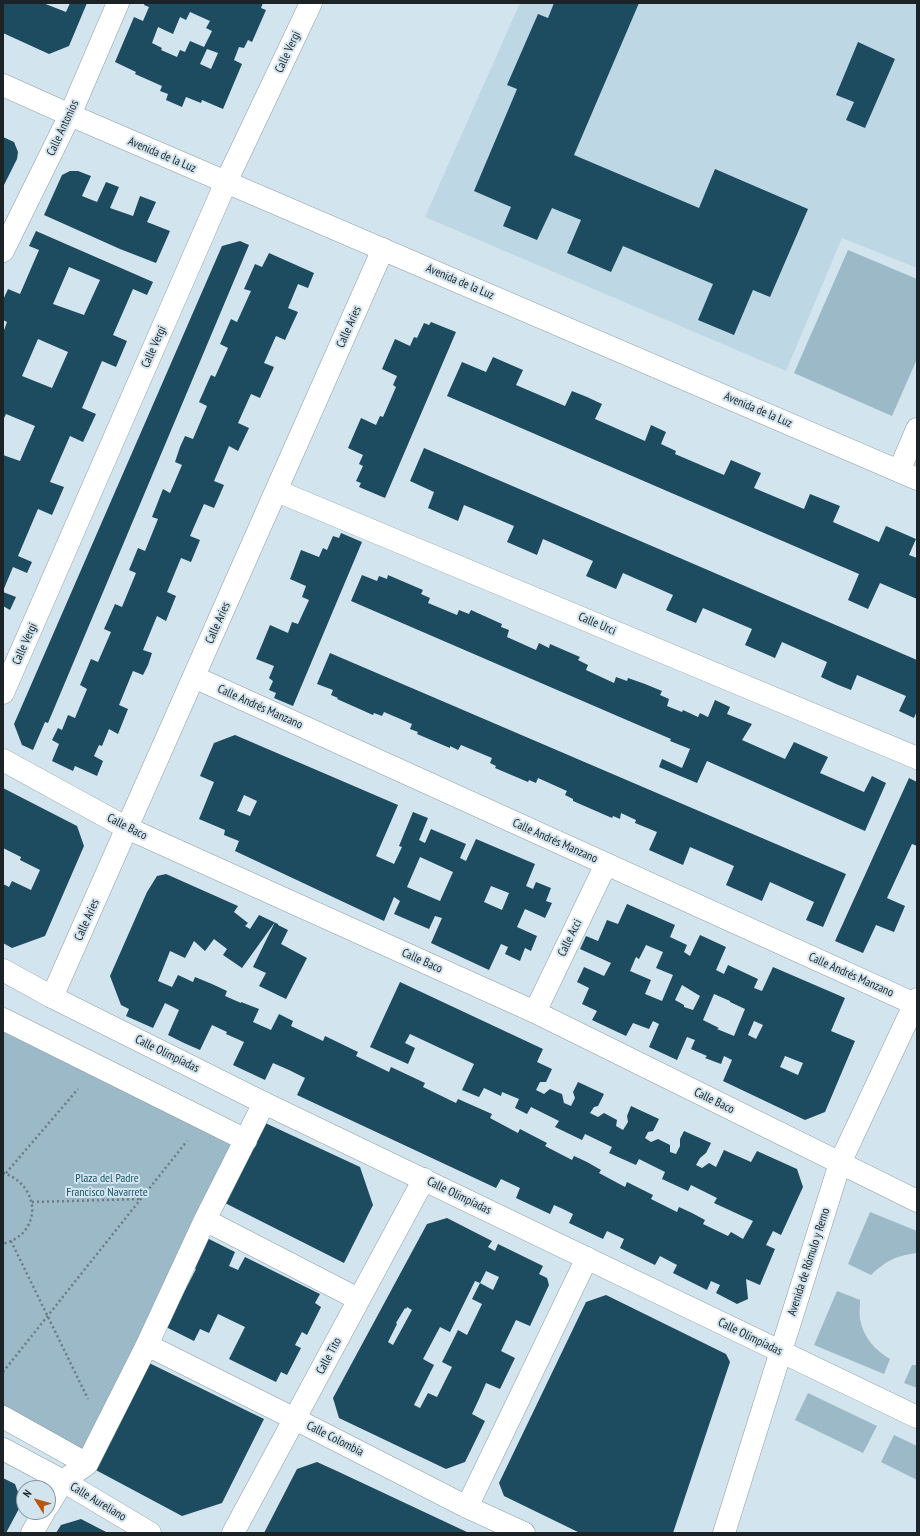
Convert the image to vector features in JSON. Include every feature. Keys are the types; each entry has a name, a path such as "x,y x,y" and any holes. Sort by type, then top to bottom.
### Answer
{"street":[{"name":"Calle Antonios","path":"3,252 70,115 118,3"},
{"name":"Calle Vergi","path":"3,693 226,182 311,3"},
{"name":"Avenida de la Luz","path":"3,85 908,475"},
{"name":"Calle Aries","path":"52,997 383,249"},
{"path":"908,475 917,429"},
{"name":"Calle Urci","path":"277,491 917,758"},
{"name":"Calle Andrés Manzano","path":"194,677 916,1003"},
{"name":"Calle Baco","path":"3,760 128,828 535,1012 917,1201"},
{"name":"Calle Acci","path":"535,1012 606,864"},
{"name":"Calle Olimpíadas","path":"3,970 52,997 264,1103 917,1417"},
{"name":"Avenida de Rómulo y Remo","path":"724,1533 840,1163 916,1003"},
{"path":"3,1018 246,1140"},
{"path":"56,1493 63,1481 87,1464 147,1345 205,1220 264,1103"},
{"name":"Calle Tito","path":"233,1533 424,1179"},
{"path":"205,1220 358,1299"},
{"path":"466,1507 587,1258"},
{"name":"Calle Colombia","path":"147,1345 466,1507 524,1533"},
{"path":"3,1417 87,1464"},
{"name":"Calle Aureliano","path":"3,1449 63,1481 150,1533"},
{"path":"32,1533 39,1520"}],"path":[{"path":"3,1244 16,1239 26,1229 32,1216 32,1202 27,1189 17,1179 4,1173 98,1065"},
{"path":"3,1372 205,1119"},
{"path":"32,1202 142,1199"},
{"path":"11,1241 104,1432"}],"shaded area":[{"path":"520,3 917,3 917,268 842,238 786,371 425,217"}],"green space":[{"path":"848,250 917,279 917,359 892,416 794,373"},
{"name":"Plaza del Padre Francisco Navarrete","path":"3,1019 246,1140 87,1464 3,1417"},
{"path":"870,1212 917,1231 917,1253 892,1260 871,1275 848,1264"},
{"path":"837,1291 860,1300 860,1317 864,1332 870,1342 890,1359 884,1374 814,1345"},
{"path":"912,1365 917,1365 917,1388 904,1383"},
{"path":"808,1393 877,1426 863,1453 795,1420"},
{"path":"894,1435 917,1446 917,1480 881,1462"}],"building":[{"path":"3,3 43,3 66,12 70,3 87,3 69,46 49,54 3,33"},
{"path":"145,3 263,3 261,8 266,10 252,42 248,40 244,48 239,47 234,60 242,64 223,109 202,100 201,103 186,97 182,107 166,100 168,94 160,91 162,86 135,74 136,72 115,62 134,17 143,21 149,7 144,5","holes":["190,12 210,21 206,28 212,31 204,47 190,41 185,52 180,50 177,57 161,50 162,48 152,43 158,27 173,34 180,17 186,20","207,49 218,53 211,69 200,64"]},
{"path":"554,3 639,3 574,155 699,208 715,169 808,209 770,297 753,290 734,335 698,320 713,284 623,246 611,272 567,253 581,220 552,208 537,240 503,226 511,207 474,191 517,89 507,85 538,14 548,18"},
{"path":"858,42 895,59 865,128 846,120 854,102 836,95"},
{"path":"3,137 14,142 18,152 17,159 3,187"},
{"path":"70,171 78,171 91,176 82,196 97,202 106,182 119,187 110,208 133,216 140,196 156,202 147,222 170,231 156,263 120,249 44,215 62,175"},
{"path":"36,231 153,282 147,295 133,289 113,335 127,341 116,367 102,361 82,408 96,414 83,442 70,436 50,482 64,487 52,515 38,509 18,556 32,562 27,573 13,567 3,591 3,455 20,461 35,426 6,414 3,420 3,333 7,322 3,320 3,300 8,289 20,294 39,250 29,246","holes":["69,267 100,280 84,315 53,304","38,339 68,352 52,388 22,376"]},
{"path":"240,241 249,245 48,723 45,722 33,750 22,745 14,724 222,246"},
{"path":"269,253 314,273 308,288 298,284 288,308 298,312 285,340 276,336 264,363 274,367 260,398 251,394 238,423 249,428 238,451 229,446 214,481 224,485 214,508 204,504 190,536 200,540 191,562 181,558 167,592 176,596 166,621 157,616 143,650 152,653 143,675 133,671 119,705 128,709 118,734 109,729 102,746 99,745 94,756 103,761 97,776 75,766 73,771 52,761 59,744 52,740 58,728 62,730 68,715 75,718 87,689 80,685 91,659 98,662 111,632 104,629 115,604 122,607 136,573 129,570 138,548 145,551 158,519 152,517 163,489 170,493 182,465 175,462 180,447 185,436 193,439 207,406 199,402 211,375 215,377 228,348 220,344 231,319 237,322 251,291 244,289 255,264 262,267"},
{"path":"431,322 456,332 385,498 359,487 361,483 356,481 363,466 359,464 363,455 348,448 361,418 376,425 380,416 383,417 396,387 393,385 397,376 382,369 395,339 410,346 414,337 417,338 424,323 429,325"},
{"path":"493,357 523,370 516,385 565,406 572,391 587,397 602,404 595,419 645,441 651,425 666,432 661,444 676,451 675,454 724,475 731,460 761,473 754,488 804,509 810,494 840,506 833,522 879,542 886,526 916,539 909,555 917,558 917,599 880,583 868,609 848,600 859,574 447,396 462,362 486,372"},
{"path":"424,448 917,660 917,711 914,718 899,711 906,696 857,675 851,690 836,684 821,677 827,662 782,642 775,658 745,645 752,629 703,608 696,623 666,610 673,595 623,573 616,589 586,576 593,561 543,539 537,555 507,542 514,526 464,505 458,521 428,508 434,492 410,481"},
{"path":"341,533 362,542 293,706 274,698 276,693 269,690 273,681 269,678 274,666 256,659 270,625 288,633 292,622 298,624 309,600 302,597 306,586 290,579 301,550 319,557 323,548 327,550 333,536 339,538"},
{"path":"362,575 377,581 379,576 387,579 388,575 423,590 421,594 430,598 428,603 457,615 459,610 469,614 471,610 502,624 501,627 509,630 507,637 536,650 539,643 549,648 550,644 580,657 578,660 588,665 586,670 614,683 616,677 627,681 628,678 662,691 660,695 669,699 667,706 682,712 683,710 698,717 700,713 708,717 715,700 730,707 727,714 752,724 742,740 785,759 794,742 828,757 820,773 864,792 872,776 886,783 865,831 707,761 697,783 659,767 662,759 682,768 690,749 670,741 671,739 351,601"},
{"path":"3,592 16,597 10,610 3,606"},
{"path":"330,653 846,874 823,927 806,920 814,902 770,882 762,901 726,885 734,866 690,847 683,865 649,850 657,832 635,823 636,820 621,813 620,819 613,816 612,818 573,801 573,799 565,795 567,791 538,778 536,783 529,780 528,782 495,768 496,766 490,763 492,758 461,745 458,750 450,746 450,748 417,734 418,732 410,729 412,724 384,712 382,716 374,713 373,715 337,699 338,698 331,695 333,690 317,684"},
{"path":"235,735 398,805 376,856 394,864 402,847 399,846 413,812 428,818 419,840 425,843 431,829 466,844 460,858 466,861 476,839 535,864 526,886 533,889 536,882 551,888 546,901 552,903 545,918 525,909 517,927 537,936 531,951 525,948 520,961 505,954 508,947 501,944 489,970 431,943 442,918 435,916 429,929 394,914 400,901 394,897 384,921 235,851 239,841 224,835 225,830 199,819 214,782 200,776 214,743","holes":["244,795 257,801 250,816 237,811","420,857 453,872 440,901 407,887","491,886 509,893 502,910 484,902"]},
{"path":"909,778 917,782 917,846 912,844 887,898 905,906 894,932 876,925 863,953 835,941"},
{"path":"3,788 77,826 84,846 45,936 12,948 3,943 3,884 9,887 12,881 31,890 40,870 20,860 21,857 3,848"},
{"path":"166,874 238,906 234,912 248,923 245,926 250,929 259,915 275,922 242,968 223,955 227,949 214,939 205,951 194,941 185,958 170,951 158,981 172,987 178,975 193,982 195,977 212,984 227,991 225,996 259,1009 253,1022 271,1030 279,1014 293,1021 291,1026 323,1041 325,1036 358,1052 356,1056 389,1072 391,1067 425,1083 423,1087 456,1103 458,1099 492,1114 490,1118 518,1133 520,1129 547,1143 545,1146 572,1160 574,1156 587,1162 601,1170 599,1173 625,1187 627,1182 653,1195 651,1199 677,1212 679,1207 692,1213 705,1220 703,1224 728,1236 731,1232 743,1239 753,1221 714,1203 717,1198 691,1185 688,1191 662,1179 665,1172 639,1159 636,1165 609,1153 612,1147 585,1134 582,1140 555,1127 559,1121 531,1107 527,1114 515,1108 519,1099 502,1092 501,1096 484,1088 479,1097 462,1090 474,1064 410,1034 405,1043 415,1048 408,1064 370,1047 400,982 543,1049 537,1062 552,1069 546,1082 540,1082 536,1090 544,1094 550,1089 562,1094 564,1103 571,1106 575,1098 573,1092 578,1082 604,1094 598,1106 594,1107 590,1113 598,1117 604,1113 617,1120 616,1126 623,1130 628,1122 627,1116 631,1106 659,1119 653,1131 648,1132 645,1138 651,1142 658,1139 670,1145 670,1152 676,1154 684,1131 711,1143 706,1153 700,1158 696,1165 702,1168 709,1163 716,1167 724,1150 751,1162 757,1151 797,1169 803,1187 781,1235 773,1231 766,1245 775,1249 760,1285 746,1279 748,1299 737,1304 716,1293 720,1285 711,1281 707,1290 673,1273 677,1265 660,1256 655,1265 620,1248 624,1239 607,1231 603,1239 569,1223 573,1214 563,1209 554,1205 550,1214 516,1198 520,1188 501,1179 496,1188 297,1095 305,1078 289,1070 273,1063 265,1080 233,1065 244,1042 226,1034 227,1032 212,1025 200,1050 184,1043 168,1035 179,1010 165,1003 153,1028 126,1016 129,1009 121,1005 110,976 147,892 157,876"},
{"path":"627,904 675,925 670,937 687,945 684,952 690,956 700,935 726,947 716,970 724,974 728,965 758,979 754,988 762,991 773,967 845,998 831,1031 855,1041 825,1112 805,1120 723,1081 732,1060 724,1056 721,1064 705,1058 707,1056 691,1049 695,1040 687,1037 677,1060 649,1047 659,1024 653,1021 649,1029 633,1023 626,1036 592,1020 597,1011 582,1004 589,988 577,982 584,967 604,976 611,963 580,949 586,936 598,941 607,920 618,924","holes":["646,945 663,952 656,968 673,975 662,1001 645,994 651,980 630,971 636,957 639,959","682,985 700,996 693,1010 684,1007 684,1005 675,1000","714,994 745,1009 734,1036 717,1029 719,1028 703,1020","754,1021 763,1025 756,1039 748,1035","785,1056 803,1063 798,1075 780,1067"]},
{"path":"275,922 288,930 281,944 307,958 286,999 259,986 266,973 253,967"},
{"path":"261,1121 360,1167 373,1205 344,1263 221,1201"},
{"path":"447,1218 492,1241 488,1247 495,1251 498,1244 543,1266 539,1274 547,1278 549,1285 530,1326 516,1320 501,1351 515,1358 500,1389 486,1383 472,1414 485,1421 465,1462 446,1469 339,1418 333,1398 427,1224","holes":["486,1271 499,1277 493,1290 480,1283","475,1281 480,1283 472,1299 482,1304 467,1335 458,1330 442,1362 452,1367 437,1397 428,1393 420,1408 414,1405 434,1365 423,1359 440,1327 450,1332","407,1307 412,1310 393,1345 388,1342 397,1324 396,1323 405,1308 406,1309"]},
{"path":"205,1237 235,1252 229,1266 238,1270 245,1257 320,1294 315,1303 321,1307 307,1335 302,1332 295,1345 301,1348 287,1375 281,1372 276,1382 229,1359 245,1327 218,1314 209,1333 200,1329 194,1341 162,1325 176,1296 181,1298 196,1269 190,1266"},
{"path":"606,1295 726,1354 730,1362 673,1533 580,1533 504,1496 499,1483 586,1302"},
{"path":"145,1361 264,1419 222,1503 182,1516 92,1468"},
{"path":"317,1462 469,1533 264,1533 297,1469"},
{"path":"3,1478 15,1484 16,1487 16,1514 6,1533 3,1533"},
{"path":"81,1519 108,1533 56,1533 61,1525"}]}
